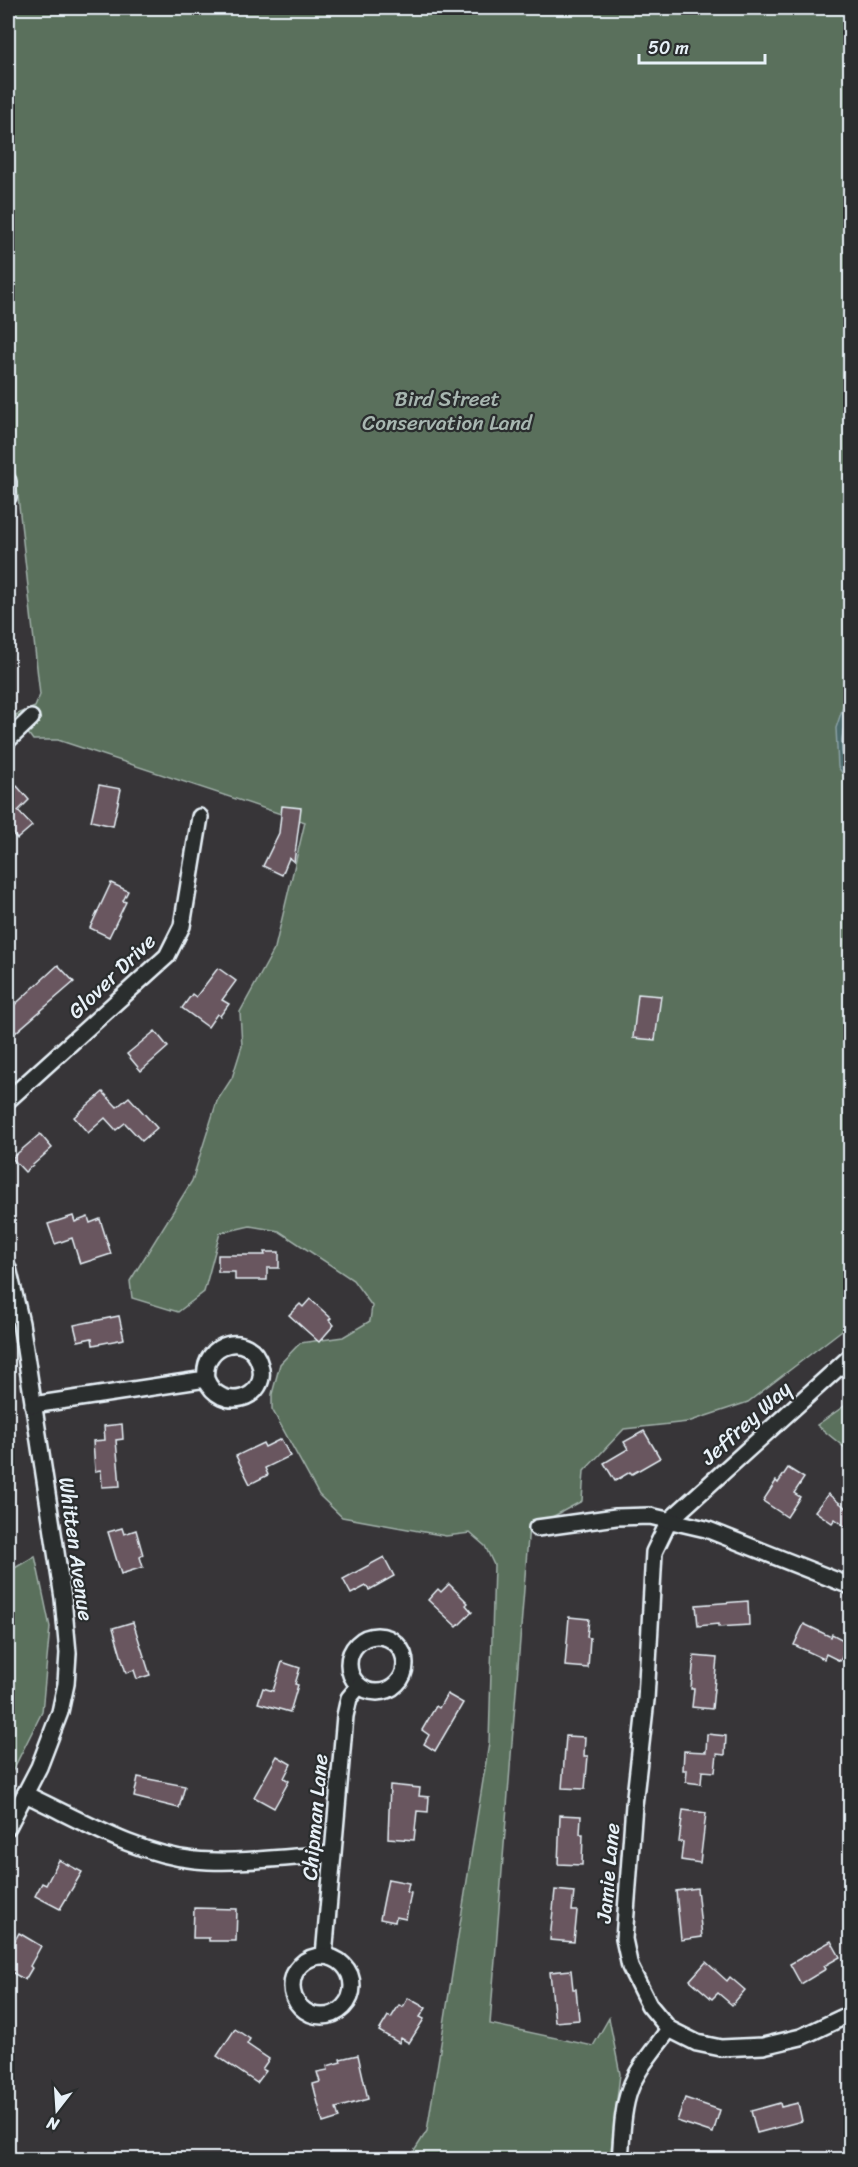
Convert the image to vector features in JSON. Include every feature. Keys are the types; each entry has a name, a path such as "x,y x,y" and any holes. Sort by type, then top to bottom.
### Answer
{"street":[{"path":"8,481 8,497"},
{"path":"8,740 31,718"},
{"name":"Glover Drive","path":"8,1100 167,956 182,926 200,818"},
{"name":"Whitten Avenue","path":"8,1268 18,1304 63,1598 68,1653 66,1684 60,1712 51,1737 8,1827"},
{"name":"Jeffrey Way","path":"669,1521 850,1357"},
{"path":"33,1405 206,1379"},
{"path":"537,1528 616,1517 650,1516 706,1529 850,1586"},
{"name":"Jamie Lane","path":"669,1521 654,1552 646,1700 634,1805 624,1939 630,1967 649,2005 669,2029 697,2043 721,2048 764,2046 801,2037 850,2014"},
{"name":"Chipman Lane","path":"324,1956 345,1716 349,1698 359,1686"},
{"path":"25,1794 130,1843 174,1856 213,1860 332,1854"},
{"path":"620,2160 626,2104 630,2089 636,2076 669,2029"}],"green space":[{"name":"Bird Street Conservation Land","path":"8,8 850,8 850,1324 748,1402 688,1422 624,1429 584,1471 582,1501 541,1523 529,1525 490,2024 593,2046 609,2018 620,2074 610,2159 409,2159 427,2131 489,1743 494,1565 485,1546 470,1533 446,1536 342,1517 319,1495 272,1409 272,1394 280,1364 300,1343 343,1337 370,1321 372,1306 353,1280 279,1231 250,1226 220,1233 204,1292 178,1312 132,1298 130,1281 192,1181 217,1101 232,1078 242,1046 240,1012 275,948 305,822 58,740 33,740 15,715 35,707 40,695 8,406"},
{"path":"850,1402 850,1452 817,1425"},
{"path":"35,1556 50,1627 42,1712 10,1776 8,1775 8,1572"}],"water":[{"path":"847,695 850,695 850,784 838,767 836,728"}],"building":[{"path":"99,785 121,789 113,826 91,821"},
{"path":"17,786 29,800 18,811 32,826 17,839 8,828 8,795"},
{"path":"282,806 301,808 294,862 289,858 282,875 263,866 279,833"},
{"path":"111,883 128,891 123,901 126,902 109,937 90,928"},
{"path":"58,965 74,982 8,1039 8,1011"},
{"path":"218,968 236,981 222,1000 229,1004 220,1016 217,1014 208,1027 182,1008 192,994 196,997"},
{"path":"638,994 661,996 655,1040 633,1038"},
{"path":"155,1031 168,1047 141,1071 127,1054"},
{"path":"103,1092 117,1107 129,1097 157,1128 142,1141 125,1123 116,1130 105,1118 88,1133 74,1117"},
{"path":"40,1134 52,1148 25,1172 12,1158"},
{"path":"73,1216 75,1222 88,1217 90,1223 100,1219 111,1254 80,1264 72,1238 55,1244 48,1224"},
{"path":"264,1252 279,1252 279,1268 267,1268 267,1280 235,1280 235,1272 218,1272 218,1255 265,1255"},
{"path":"310,1299 331,1318 329,1320 334,1325 319,1342 289,1315 300,1304 303,1307"},
{"path":"119,1316 124,1339 93,1345 92,1338 78,1341 74,1325"},
{"path":"122,1424 123,1439 116,1440 120,1486 102,1487 101,1470 95,1471 93,1441 105,1440 104,1426"},
{"path":"644,1431 660,1458 615,1481 604,1463 628,1449 624,1442"},
{"path":"281,1439 290,1456 265,1468 268,1475 250,1484 236,1456 263,1443 265,1447"},
{"path":"788,1468 804,1478 794,1493 800,1497 787,1517 763,1501"},
{"path":"828,1494 850,1511 850,1530 835,1519 832,1523 815,1511"},
{"path":"122,1528 124,1534 136,1530 143,1555 140,1557 143,1567 121,1574 108,1532"},
{"path":"384,1557 394,1576 369,1590 366,1586 351,1594 343,1579"},
{"path":"449,1584 468,1603 466,1605 472,1612 457,1627 428,1600 438,1589 441,1592"},
{"path":"748,1601 749,1625 698,1626 696,1605"},
{"path":"569,1617 589,1619 588,1668 565,1666"},
{"path":"133,1622 150,1675 137,1679 134,1670 126,1673 113,1628"},
{"path":"804,1624 849,1643 840,1661 826,1654 824,1659 794,1645"},
{"path":"694,1656 717,1658 712,1709 692,1707"},
{"path":"282,1662 300,1668 295,1684 298,1685 290,1712 258,1703 263,1688 273,1691"},
{"path":"447,1694 463,1703 435,1751 424,1744 429,1735 422,1730 436,1706 439,1708"},
{"path":"707,1734 726,1736 725,1755 717,1754 715,1772 702,1771 701,1784 686,1782 687,1770 683,1770 684,1751 706,1752"},
{"path":"566,1736 585,1737 584,1756 588,1756 585,1789 562,1788"},
{"path":"277,1756 291,1764 284,1778 289,1781 274,1808 254,1797"},
{"path":"138,1777 185,1786 179,1808 134,1797"},
{"path":"390,1785 420,1788 419,1796 429,1797 428,1812 417,1811 414,1840 388,1838"},
{"path":"683,1810 706,1813 700,1863 681,1860 683,1842 679,1842"},
{"path":"560,1815 581,1816 582,1865 558,1864"},
{"path":"59,1860 82,1872 60,1909 35,1896 42,1883 46,1885"},
{"path":"388,1879 409,1883 407,1892 411,1893 406,1919 396,1917 395,1922 380,1919"},
{"path":"697,1888 702,1937 681,1940 676,1891"},
{"path":"555,1890 574,1892 572,1911 577,1911 574,1942 550,1940"},
{"path":"194,1908 237,1909 236,1941 209,1941 209,1938 193,1938"},
{"path":"19,1933 41,1946 25,1980 8,1970 8,1953"},
{"path":"831,1941 840,1957 824,1966 826,1969 801,1984 790,1964"},
{"path":"706,1962 727,1981 730,1977 745,1990 732,2005 718,1993 712,1999 690,1980"},
{"path":"571,1970 573,1989 576,1989 579,2020 555,2022 550,1972"},
{"path":"408,1998 426,2008 420,2017 424,2019 409,2043 401,2038 399,2043 379,2031 388,2016 391,2018 399,2005 403,2007"},
{"path":"235,2029 250,2039 247,2044 269,2059 262,2069 266,2071 257,2083 217,2056"},
{"path":"358,2055 368,2099 336,2108 339,2118 323,2123 313,2084 320,2082 317,2072 328,2070 327,2066 341,2062 340,2059"},
{"path":"685,2098 720,2110 713,2133 677,2121"},
{"path":"780,2103 781,2107 798,2103 802,2121 757,2133 751,2111"}]}
